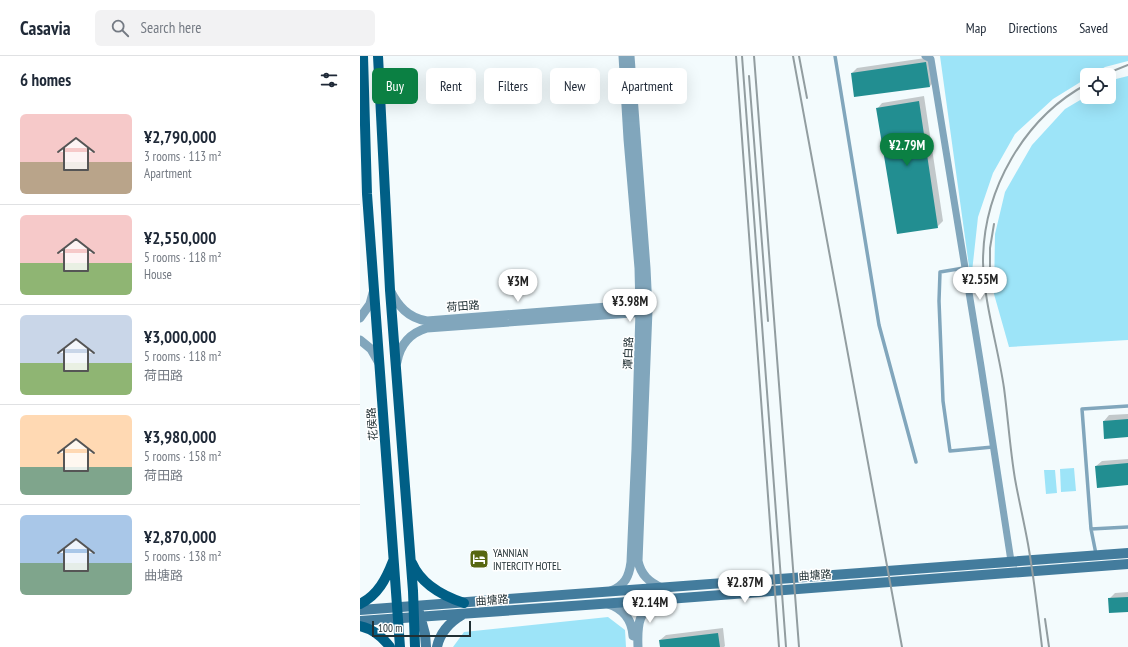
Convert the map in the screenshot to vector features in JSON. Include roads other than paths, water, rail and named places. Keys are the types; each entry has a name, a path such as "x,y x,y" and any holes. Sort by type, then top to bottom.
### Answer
{"main road":[{"name":"花侯路","path":"363,56 362,63 368,194 400,647"},
{"path":"378,56 378,68"},
{"path":"378,68 383,56"},
{"path":"380,104 390,290 410,557 417,617 415,647"},
{"name":"曲塘路","path":"360,610 1128,553"},
{"path":"410,557 419,575 428,584 448,596 464,603"},
{"path":"360,604 371,597 385,580 394,558"},
{"name":"曲塘路","path":"360,621 663,600 1128,564"},
{"path":"437,647 441,636 447,627 464,614"},
{"path":"417,617 425,634 426,647"},
{"path":"360,626 377,633 390,647"}],"street":[{"name":"潭白路","path":"607,592 620,587 630,570 640,334 644,308 640,284 623,56"},
{"name":"潭白路","path":"630,56 646,268 638,561 639,568 643,575 654,584 662,588"},
{"path":"925,56 931,59 981,366 1010,561"},
{"path":"640,284 635,298 620,310 634,320 640,334"},
{"path":"360,318 370,304 374,289"},
{"name":"荷田路","path":"390,290 406,313 412,317 427,321 620,310"},
{"name":"荷田路","path":"396,364 399,352 406,341 415,333 427,328 644,308"},
{"path":"360,340 371,349 380,365"},
{"path":"638,647 637,630 639,620 647,608 663,600"},
{"path":"608,604 621,610 628,619 633,631 634,647"}],"lane":[{"path":"835,56 878,325 916,462"},
{"path":"964,268 940,272 939,301 943,401 950,451 993,447"},
{"path":"1097,555 1091,529 1082,409 1128,406"},
{"path":"1091,529 1128,527"}],"railway":[{"path":"736,56 779,647"},
{"path":"742,56 786,647"},
{"path":"754,56 799,647"},
{"path":"793,56 902,647"},
{"path":"799,56 807,98"},
{"path":"1116,70 1128,65"},
{"path":"749,76 768,321"},
{"path":"1042,647 1036,596 1013,468 1004,388 986,293 983,262 985,235 990,209 999,183 1011,159 1026,136 1044,116 1064,98 1080,88"},
{"path":"990,276 990,248 994,224"},
{"path":"1045,619 1049,647"}],"place":[{"name":"YANNIAN INTERCITY HOTEL","path":"479,559"}]}
